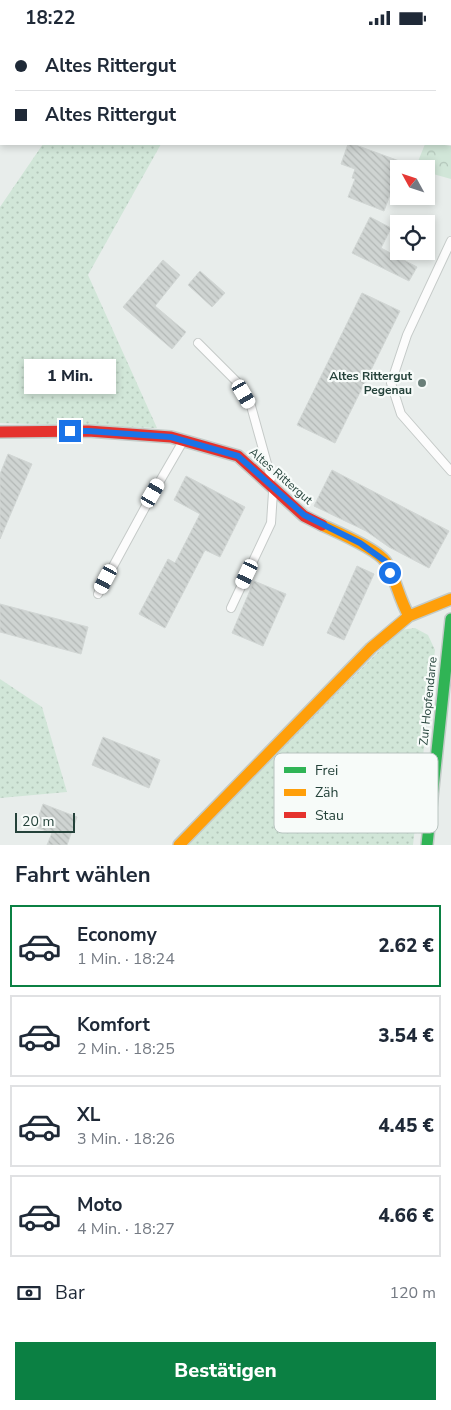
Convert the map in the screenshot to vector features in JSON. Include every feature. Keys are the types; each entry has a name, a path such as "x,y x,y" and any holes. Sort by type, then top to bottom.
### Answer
{"street":[{"name":"Altes Rittergut","path":"0,432 88,431 171,437 238,456 304,515 360,543 385,561 409,616"},
{"path":"179,845 372,648 409,616 451,599"},
{"name":"Zur Hopfendarre","path":"437,753 451,619"}],"lane":[{"path":"451,241 407,335 392,383 401,414 451,471"},
{"path":"198,343 238,382 251,406 273,488 271,523 231,608"},
{"path":"98,594 184,441"}],"green space":[{"path":"42,145 160,145 88,275 157,428 0,423 0,207"},
{"path":"425,145 451,146 451,179 435,175 435,160 419,160"},
{"path":"415,628 428,635 435,650 423,753 277,753 400,630"},
{"path":"0,679 42,707 67,792 0,798"},
{"path":"274,756 274,833 414,833 413,845 185,845"}],"building":[{"path":"348,145 356,145 397,160 390,160 390,195 384,211 348,197 355,179 352,178 355,169 341,164"},
{"path":"370,217 390,227 381,248 390,253 390,260 404,260 417,267 409,281 352,253"},
{"path":"163,260 180,275 155,306 186,332 172,349 123,307"},
{"path":"200,271 225,293 212,307 188,285"},
{"path":"362,293 400,311 335,443 297,425"},
{"path":"8,454 32,464 0,539 0,474"},
{"path":"332,470 449,531 429,568 389,547 366,531 314,506"},
{"path":"186,476 245,507 220,557 205,550 165,628 139,614 168,559 175,563 200,514 174,500"},
{"path":"357,566 374,574 344,640 327,633"},
{"path":"254,581 286,594 263,646 232,633"},
{"path":"0,604 88,627 81,654 0,632"},
{"path":"103,737 160,760 149,788 92,765"},
{"path":"43,804 77,817 67,845 47,845 52,833 35,827"}],"traffic: fast":[{"path":"437,753 451,619"},
{"path":"427,845 428,833"}],"traffic: slow":[{"path":"322,525 356,541 386,562 409,616"},
{"path":"179,845 371,648 409,616 451,599"}],"traffic: jam":[{"path":"0,432 88,431 171,437 238,456 304,516 322,525"}],"place":[{"name":"Altes Rittergut Pegenau","path":"422,383"}],"route":[{"path":"70,431 171,437 238,456 304,515 360,543 385,561 390,573"}]}
